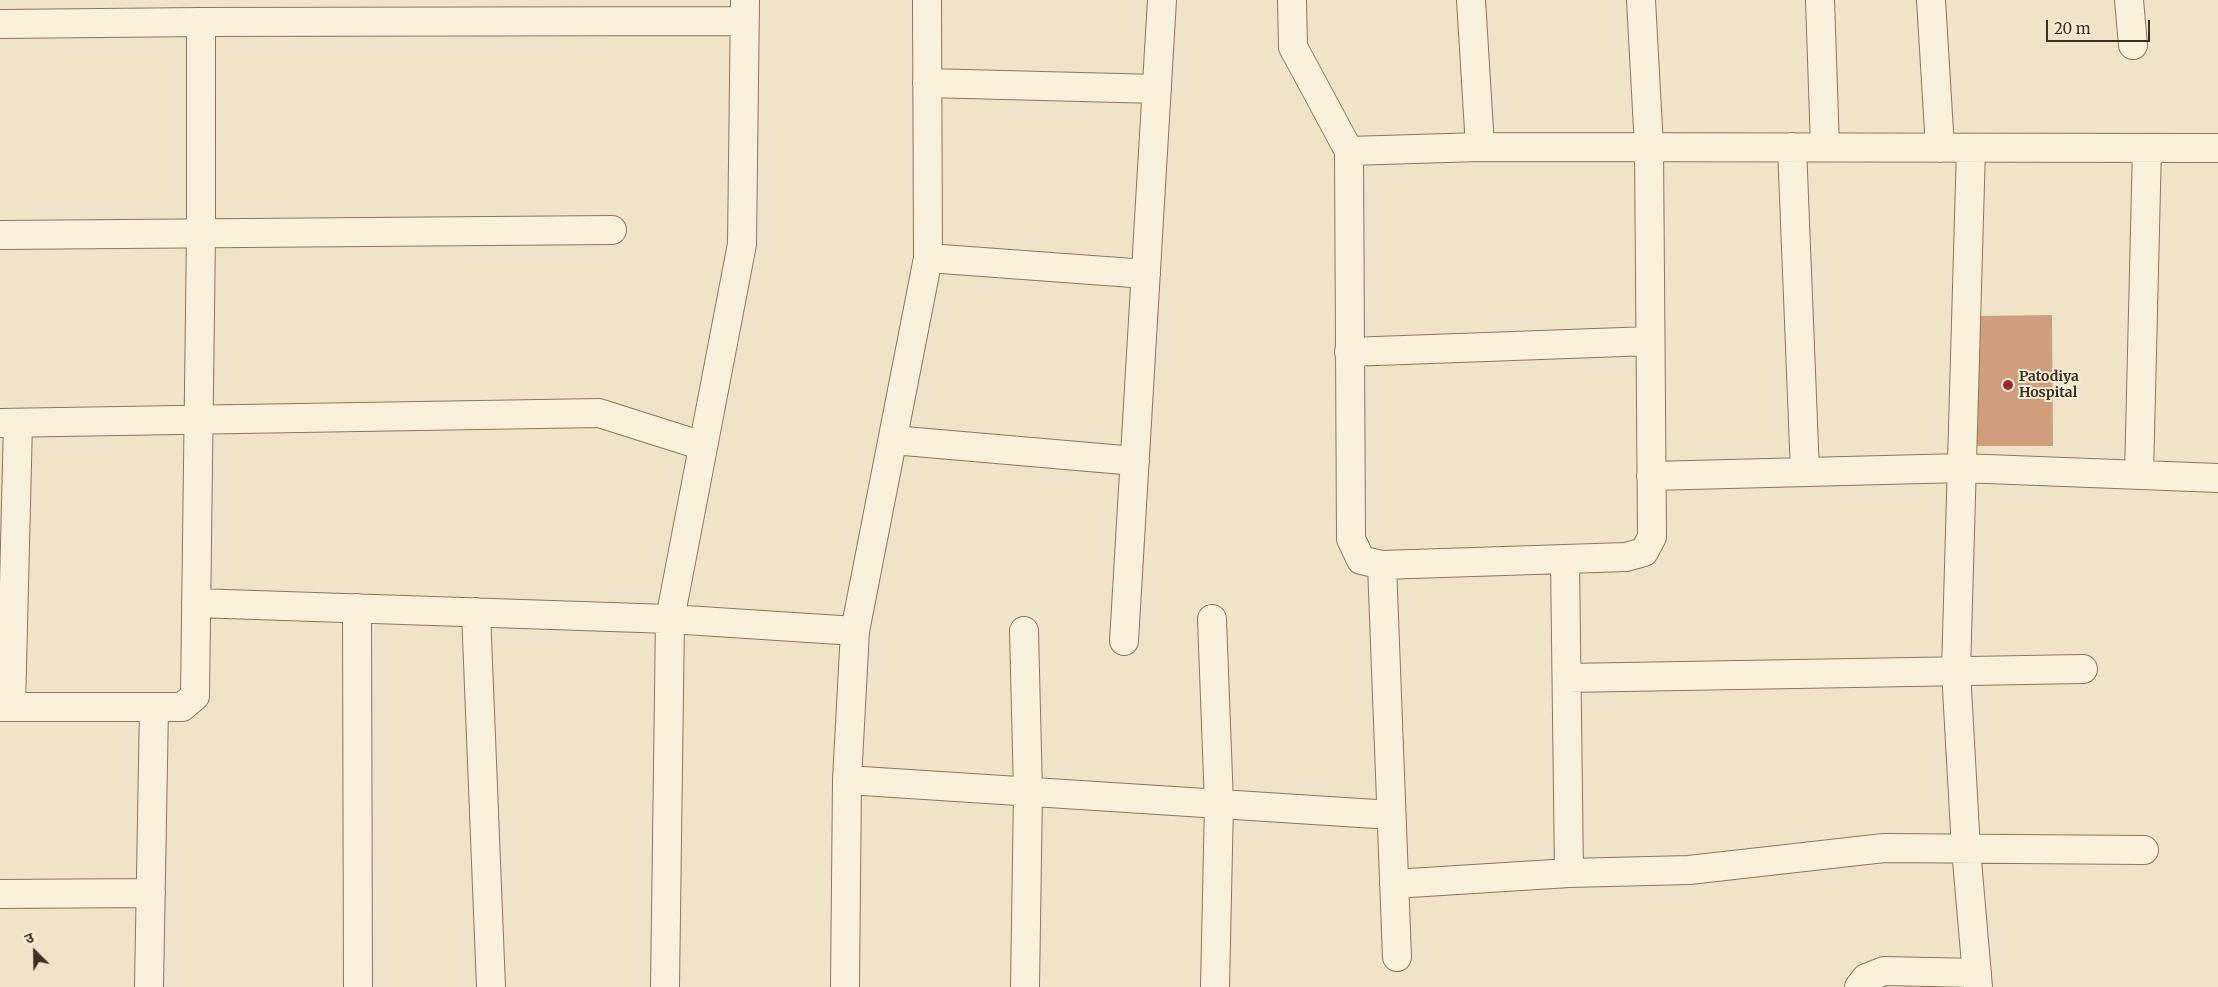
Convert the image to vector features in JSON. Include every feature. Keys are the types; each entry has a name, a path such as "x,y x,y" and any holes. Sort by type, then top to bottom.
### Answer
{"street":[{"path":"844,987 847,780 855,632 928,258 927,0"},
{"path":"1124,642 1162,0"},
{"path":"1292,0 1293,47 1349,151 1351,540 1361,560 1382,565 1626,558 1644,552 1652,537 1649,147 1641,0"},
{"path":"1471,0 1480,147"},
{"path":"1820,0 1824,147"},
{"path":"1931,0 1940,148"},
{"path":"2129,0 2133,44"},
{"path":"0,24 60,11 201,22 744,10 742,244 670,619 666,987"},
{"path":"201,22 201,234 199,420 195,696 182,707 5,707 9,423 199,420 599,413 703,446"},
{"path":"927,82 1157,89"},
{"path":"1349,151 1480,147 2218,148"},
{"path":"1792,147 1805,472"},
{"path":"1859,987 1866,978 1884,971 1978,980 1966,849 1956,671 1971,148"},
{"path":"2139,475 2147,148"},
{"path":"0,235 612,230"},
{"path":"928,258 1146,274"},
{"path":"1349,352 1650,341"},
{"path":"894,440 1135,461"},
{"path":"1651,476 1962,468 2218,478"},
{"path":"1565,560 1570,873"},
{"path":"1382,565 1397,956"},
{"path":"196,603 670,619 855,632"},
{"path":"357,608 358,987"},
{"path":"476,612 491,987"},
{"path":"1212,620 1218,804 1215,987"},
{"path":"1024,632 1028,792 1025,987"},
{"path":"1567,678 2083,669"},
{"path":"149,987 154,707"},
{"path":"847,780 1391,815"},
{"path":"1394,884 1570,873 1689,870 1884,848 2144,850"},
{"path":"0,894 151,893"}],"building":[{"path":"2052,315 2053,446 1976,446 1976,316"}],"place":[{"name":"Patodiya Hospital","path":"2008,385"}]}
